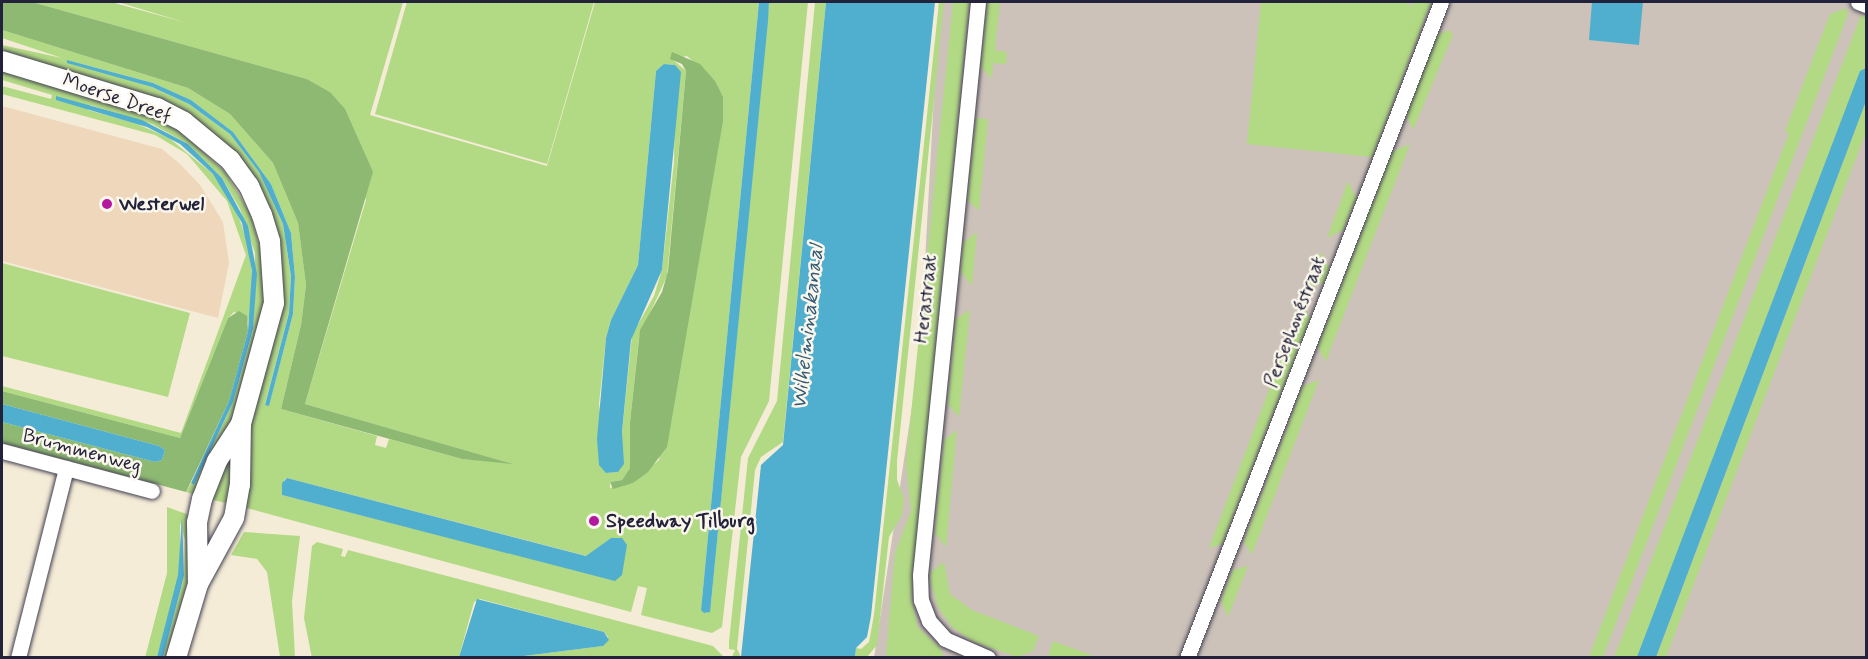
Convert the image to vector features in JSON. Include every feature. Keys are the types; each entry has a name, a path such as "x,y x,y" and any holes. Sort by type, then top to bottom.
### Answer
{"street":[{"name":"Herastraat","path":"978,2 921,563 921,600 929,621 945,639 988,657"},
{"name":"Persephonéstraat","path":"1187,657 1441,2"},
{"path":"1858,2 1866,5"},
{"name":"Moerse Dreef","path":"2,61 157,108 209,139 249,186 270,242 274,303 241,424 240,485 234,518 198,584 176,657"},
{"name":"Moerse Dreef","path":"198,584 197,522 202,499 217,461 241,424"},
{"name":"Brummenweg","path":"2,451 152,491"},
{"path":"18,657 66,468"}],"shaded area":[{"path":"939,2 1866,2 1866,657 874,658 920,354"},
{"name":"Westerwel","path":"2,106 162,149 180,164 200,185 223,222 229,263 218,318 2,261"}],"green space":[{"path":"2,2 32,2 307,79 330,92 345,109 373,172 305,404 513,464 462,459 281,409 301,325 306,285 298,223 273,163 230,114 188,88 2,30"},
{"path":"32,2 111,2 187,23 118,2 403,2 370,115 547,166 595,2 759,2 701,610 707,613 711,603 769,2 808,2 769,401 741,457 722,627 712,633 641,615 647,588 638,586 631,612 243,507 251,419 283,296 279,245 255,180 231,148 191,115 151,96 2,53 2,45 62,58 2,38 2,30 188,88 230,114 273,163 298,223 306,285 301,325 281,409 377,436 375,445 386,448 389,439 462,459 505,462 305,404 366,200 330,92 307,79","holes":["687,56 715,81 659,460 633,483 610,488 610,482 622,480 630,468 630,422 639,337 667,276 686,71 672,59","67,60 153,83 191,100 233,132 271,184 291,233 295,277 293,314 269,405 265,404 289,313 291,276 283,224 259,172 230,134 189,104 152,87","665,64 675,65 674,162 662,270 654,296 632,335 618,472 607,473 599,404 606,338 611,320 638,265 656,71","287,478 587,556 611,538 622,538 615,580 282,495 284,480"]},
{"path":"407,2 594,2 547,164 375,114"},
{"path":"815,2 826,2 783,442 761,457 755,470 737,649 741,657 732,657 735,650 729,649 729,642 748,458 777,401"},
{"path":"939,2 944,2 897,461 897,480 904,499 902,515 889,537 877,645 867,657 855,658 856,648 861,649 869,642 874,615"},
{"path":"953,2 969,2 911,597 918,627 940,648 944,657 886,657 895,553 911,511 906,463"},
{"path":"987,2 1000,2 995,50 1007,52 1006,64 993,63 992,79 981,67"},
{"path":"1261,2 1408,2 1411,7 1414,2 1431,2 1372,157 1247,144"},
{"path":"1846,8 1848,14 1603,657 1589,657 1789,133 1785,131 1830,14"},
{"path":"1861,15 1866,16 1866,68 1637,657 1614,658"},
{"path":"1449,30 1453,35 1413,130 1406,115 1437,35"},
{"path":"672,52 700,64 715,81 723,97 723,121 667,447 648,472 633,483 613,489 610,482 622,480 630,468 630,422 640,330 662,292 668,271 686,71 682,64 670,59"},
{"path":"2,71 138,110 178,129 225,172 250,213 261,251 264,303 235,415 196,495 186,492 191,483 194,485 233,402 253,330 255,253 240,209 222,178 188,144 152,124 90,105 88,110 135,123 169,138 213,174 237,212 249,247 253,283 248,324 246,316 234,312 228,318 180,438 2,391 2,386 181,433 246,255 227,201 187,154 155,135 2,94 2,86 51,99 52,95 2,80"},
{"path":"1866,101 1866,132 1666,657 1656,658"},
{"path":"976,118 988,119 979,211 968,200"},
{"path":"1410,144 1325,361 1318,347 1392,152"},
{"path":"1348,181 1356,198 1343,230 1327,238"},
{"path":"977,232 971,285 961,272 963,243"},
{"path":"1321,252 1329,268 1324,282 1308,289"},
{"path":"2,263 190,313 168,397 2,356"},
{"path":"1302,303 1310,318 1222,544 1209,548"},
{"path":"970,310 959,417 948,404 956,319"},
{"path":"239,311 247,316 248,331 229,401 186,492 2,443 2,422 155,462 162,460 165,450 159,446 2,404 2,391 180,438 228,318"},
{"path":"1319,380 1252,555 1244,542 1303,386"},
{"path":"957,430 946,547 935,533 944,440"},
{"path":"226,462 234,465 229,504 210,499"},
{"path":"167,507 192,516 190,573 167,657 163,657 184,576 185,540 180,522 180,565 174,598 157,657 145,658 167,573"},
{"path":"244,532 300,536 292,601 295,657 280,657 267,572 257,559 231,555"},
{"path":"317,542 343,549 341,556 345,557 348,550 713,646 724,657 516,657 603,646 608,637 604,632 480,599 474,602 459,657 312,658 304,618 312,546"},
{"path":"944,562 950,594 972,610 1039,636 1033,651 1017,657 972,641 952,627 938,607 931,584 931,572"},
{"path":"1248,566 1228,617 1221,601 1233,570"},
{"path":"1053,641 1091,655 1090,657 1048,657"}],"water":[{"path":"759,2 769,2 768,21 711,603 710,612 704,613 701,610"},
{"name":"Wilhelminakanaal","path":"826,2 935,2 871,616 867,637 856,648 855,657 741,657 761,465 783,445"},
{"path":"1592,2 1643,2 1639,45 1589,40"},
{"path":"67,60 153,83 191,100 233,132 271,184 291,233 295,277 293,314 269,406 265,405 289,313 291,276 283,224 259,172 230,134 189,104 152,87 67,63"},
{"path":"664,64 675,65 681,72 662,270 631,340 622,432 624,464 618,472 606,473 599,465 597,439 606,338 611,320 638,265 656,71"},
{"path":"1866,68 1866,101 1656,657 1637,657 1860,71"},
{"path":"56,96 142,120 188,144 222,178 248,226 257,274 253,329 233,402 194,485 191,483 229,401 248,331 252,271 242,223 213,174 180,144 147,127 56,100"},
{"path":"2,404 159,446 165,450 162,460 155,462 2,422"},
{"path":"287,478 586,556 611,538 622,538 627,545 622,575 615,581 282,495 282,483"},
{"path":"182,517 184,576 163,657 157,657 178,575"},
{"path":"477,599 604,632 609,640 603,646 516,657 459,657"}],"place":[{"name":"Westerwel","path":"107,204"},
{"name":"Speedway Tilburg","path":"594,521"}]}
